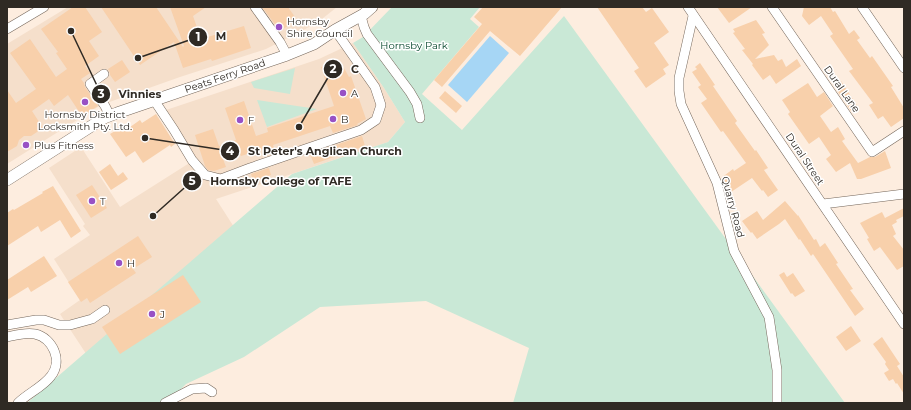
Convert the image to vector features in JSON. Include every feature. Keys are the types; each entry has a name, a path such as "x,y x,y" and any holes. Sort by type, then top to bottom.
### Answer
{"main road":[{"name":"Peats Ferry Road","path":"7,180 90,126 110,116 287,55 314,44 337,29 360,11 367,12 372,7"}],"street":[{"path":"7,29 44,7"},
{"path":"255,7 280,42 287,55"},
{"name":"Dural Street","path":"688,7 904,324"},
{"name":"Dural Lane","path":"772,7 872,152 904,131"},
{"path":"862,7 904,68"},
{"path":"360,11 367,34 410,92 417,104 420,118"},
{"name":"Quarry Road","path":"693,16 679,78 679,91 682,104 717,183 734,251 770,317 777,370 777,403"},
{"path":"154,100 192,160 205,175 221,179 361,130 376,120 381,105 375,87 337,29"},
{"path":"104,74 90,84 110,116"},
{"path":"174,120 174,130"},
{"path":"822,204 904,194"},
{"path":"7,325 36,320 44,320 59,325 70,325 92,318 105,310"},
{"path":"7,337 24,334 34,334 42,337 49,342 54,349 56,358 56,366 47,381 22,398 18,403"},
{"path":"165,403 192,389 206,388 212,392"}],"shaded area":[{"path":"68,7 337,7 317,23 266,49 101,105 7,164 7,44"},
{"path":"353,43 405,122 388,142 216,199 286,308 100,375 60,314 80,300 54,259 90,235 83,226 85,224 49,168 81,147 120,207 191,162 160,112 319,59"}],"green space":[{"name":"Hornsby Park","path":"392,7 480,7 470,19 479,27 422,94 462,130 564,16 845,403 513,403 529,348 426,301 320,307 244,357 186,384 167,403 27,403 292,174 388,142 405,122 353,43 363,37"},
{"path":"295,68 290,94 254,88 251,82"},
{"path":"257,100 317,109 267,127"}],"water":[{"path":"490,36 509,53 467,102 448,85"}],"building":[{"path":"73,7 85,7 102,32 89,41 99,56 85,66 90,73 81,79 98,106 82,116 68,95 54,106 49,99 32,111 43,128 31,136 24,136 19,140 17,146 7,152 7,90 16,103 36,89 10,53 30,39 56,77 67,69 56,53 58,52 41,29"},
{"path":"101,7 156,7 183,47 184,46 170,7 206,7 193,16 201,39 244,26 251,48 212,61 211,59 183,68 174,42 140,65"},
{"name":"Hornsby Shire Council","path":"262,7 288,7 297,20 280,31"},
{"path":"483,7 562,7 520,56 490,31 442,87 434,80 482,24 474,17"},
{"path":"597,7 642,7 646,12 652,8 669,32 654,43 669,65 663,69 666,74 646,88 634,71 639,68"},
{"path":"717,7 752,7 729,23"},
{"path":"804,7 830,7 833,12 835,11 849,34 854,30 860,38 857,40 870,58 872,56 893,86 891,87 904,108 904,118 891,127 883,116 878,119 869,105 873,103 849,71 853,69 830,36 833,34 821,16 809,25 802,16"},
{"path":"756,20 765,33 762,34 769,45 755,59 774,55 778,61 782,59 786,67 797,59 801,66 776,84 770,75 763,80 742,50 745,49 733,33 735,32 733,29"},
{"path":"122,60 130,72 115,82 108,69"},
{"path":"340,61 349,77 351,76 366,119 357,124 358,125 333,133 330,126 273,145 275,151 265,155 263,149 241,156 240,154 223,159 226,167 214,171 208,170 205,166 195,135 213,129 219,146 236,140 225,108 244,101 256,136 268,132 267,128 334,106 321,67 331,63 333,65"},
{"path":"700,63 715,85 713,86 737,121 735,123 768,168 764,170 778,190 768,197 752,178 731,192 721,178 733,169 734,171 746,163 723,131 721,132 701,103 707,99 698,87 701,85 692,72 697,69 695,67"},
{"path":"841,81 858,107 851,111 834,86"},
{"path":"808,83 817,97 824,92 833,106 820,116 831,132 838,127 845,139 842,141 858,163 870,157 875,157 885,151 891,168 861,179 857,179 850,163 836,172 826,159 831,155 819,137 809,144 788,114 790,112 782,100"},
{"path":"445,91 462,106 456,113 439,98"},
{"path":"156,114 175,144 171,147 170,145 143,163 135,151 126,157 110,134 120,128 123,132 140,120 142,123"},
{"path":"362,136 365,146 314,164 310,154"},
{"path":"110,164 118,176 123,172 128,179 111,190 99,172"},
{"path":"269,168 271,175 253,181 251,174"},
{"name":"T","path":"92,185 107,208 91,218 76,195"},
{"path":"53,186 81,231 71,238 60,220 41,232 38,226 7,246 7,213"},
{"path":"785,201 798,215 814,240 816,239 820,247 825,243 838,263 836,264 853,289 850,290 864,309 855,316 813,254 811,256 785,219 757,239 742,221 757,211 763,220"},
{"path":"904,208 904,216 896,220 897,222 892,225 896,234 893,236 904,250 904,266 897,270 880,247 874,251 867,239 869,238 860,223 882,212 885,218"},
{"name":"H","path":"138,236 152,257 133,269 136,273 90,303 87,298 81,302 68,282"},
{"path":"44,256 57,276 31,292 28,287 7,300 7,280"},
{"path":"784,272 787,277 793,273 805,291 795,297 792,293 791,294 779,275"},
{"name":"J","path":"183,275 201,302 120,354 102,327"},
{"path":"851,326 861,341 846,351 836,337"},
{"path":"882,337 900,364 897,366 904,377 904,394 897,383 896,384 893,379 889,381 884,373 889,370 885,364 886,362 873,344"}],"place":[{"name":"Hornsby Shire Council","path":"279,27"},
{"name":"Vinnies","path":"71,31"},
{"name":"M","path":"138,58"},
{"name":"A","path":"343,93"},
{"name":"Hornsby District Locksmith Pty. Ltd.","path":"85,102"},
{"name":"B","path":"333,119"},
{"name":"F","path":"240,120"},
{"name":"C","path":"299,127"},
{"name":"St Peter's Anglican Church","path":"145,138"},
{"name":"Plus Fitness","path":"26,145"},
{"name":"T","path":"92,201"},
{"name":"Hornsby College of TAFE","path":"153,216"},
{"name":"H","path":"119,263"},
{"name":"J","path":"152,314"}]}
